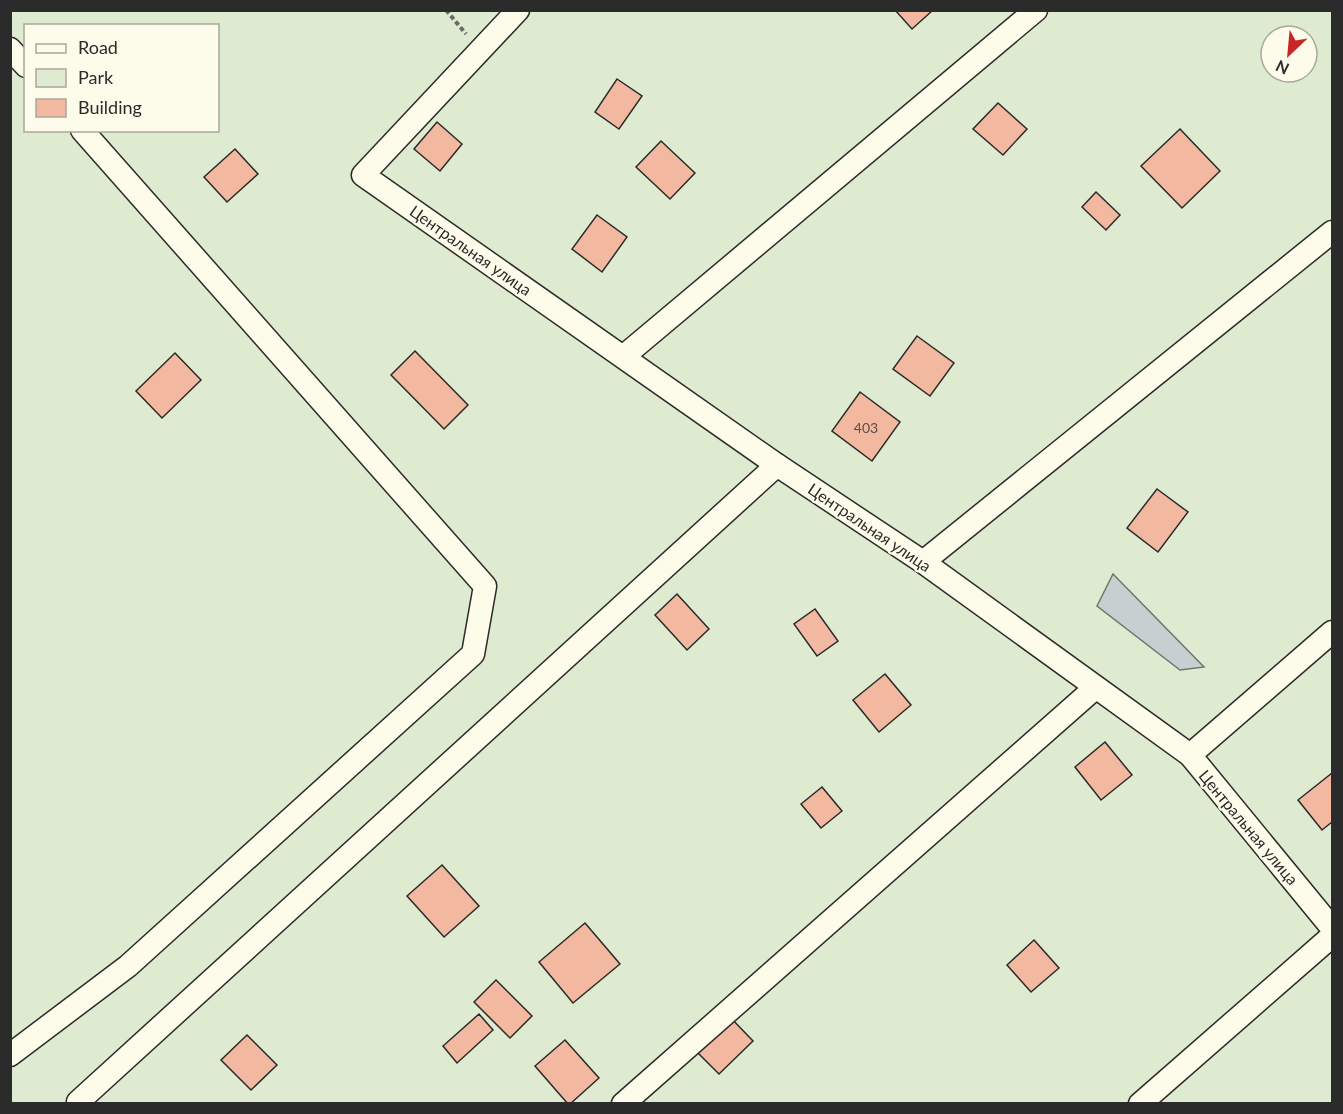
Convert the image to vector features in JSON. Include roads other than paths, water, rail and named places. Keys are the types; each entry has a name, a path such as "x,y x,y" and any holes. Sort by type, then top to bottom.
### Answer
{"street":[{"name":"Центральная улица","path":"518,10 363,175 777,465 923,562 1190,755 1332,928"},
{"path":"624,356 1036,10"},
{"path":"10,49 24,64"},
{"path":"10,1055 128,966 474,654 485,586 84,132"},
{"path":"923,562 1332,232"},
{"path":"78,1102 777,465"},
{"path":"1190,755 1332,632"},
{"path":"623,1104 1095,688"},
{"path":"1140,1104 1332,936"}]}
